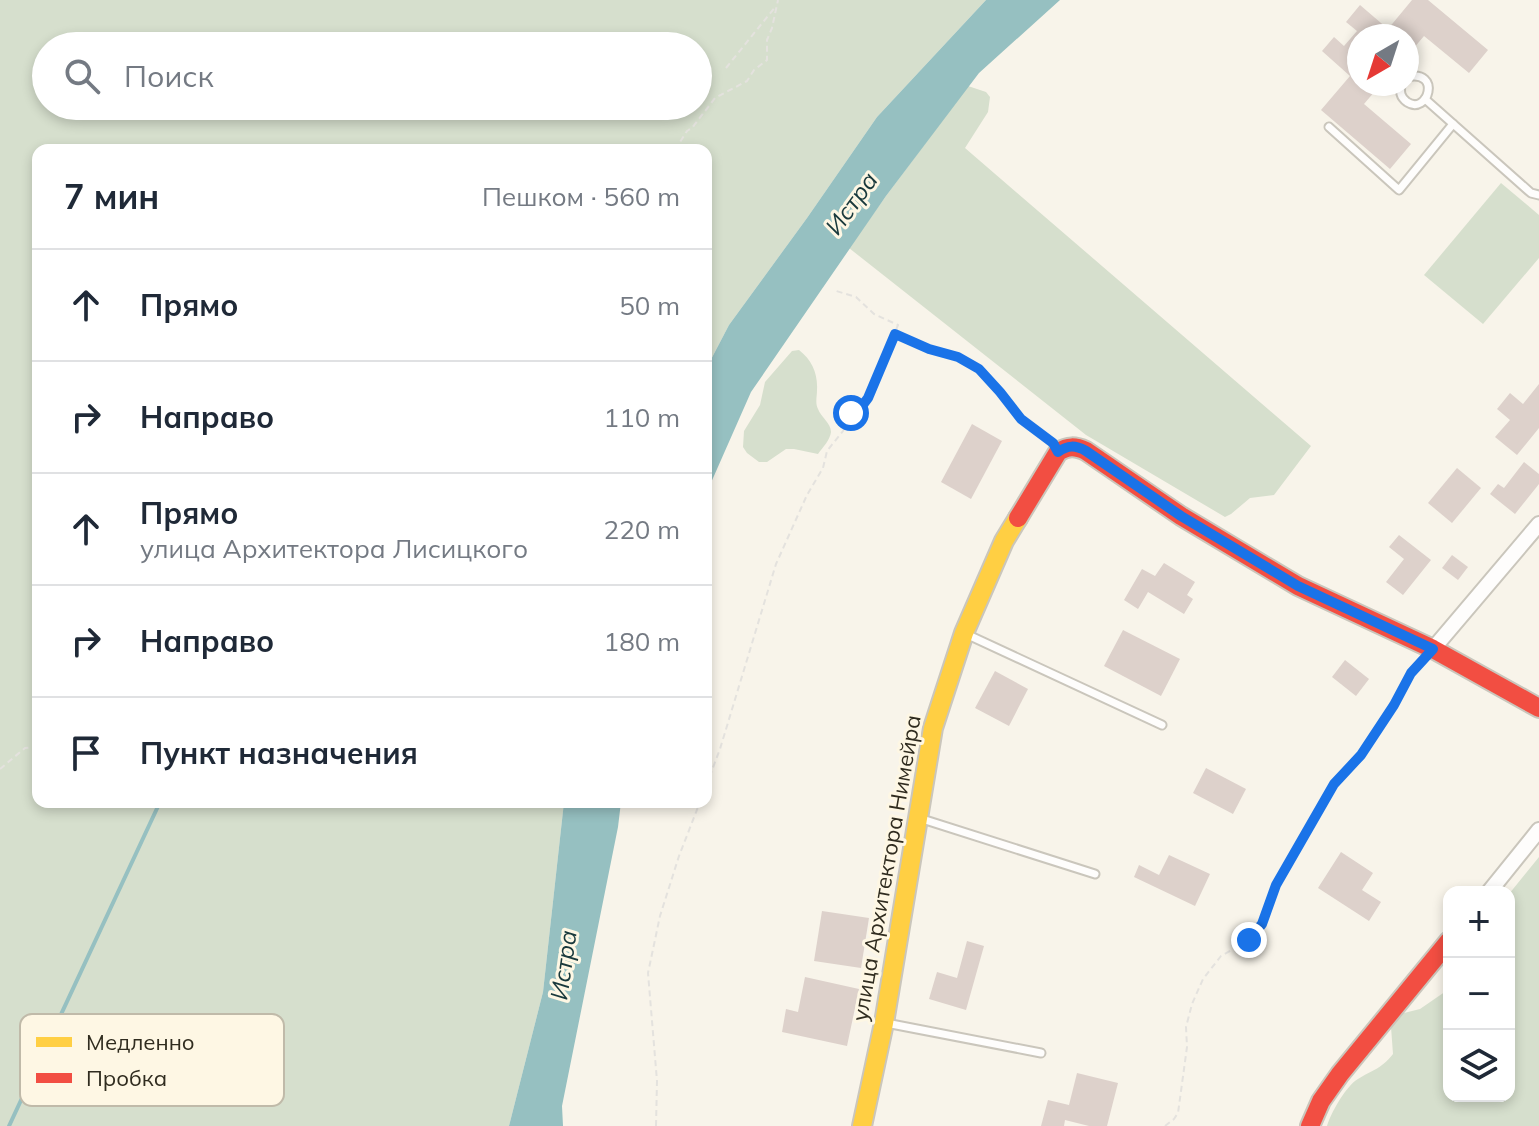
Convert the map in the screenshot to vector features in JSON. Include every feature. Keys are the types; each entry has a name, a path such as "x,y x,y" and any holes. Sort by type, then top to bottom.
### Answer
{"street":[{"path":"1058,452 1066,446 1086,451 1181,516 1298,586 1433,649 1539,708"},
{"name":"улица Архитектора Нимейра","path":"862,1126 884,1023 933,728 964,633 1004,541 1058,452"},
{"path":"1433,649 1539,524"},
{"path":"1494,886 1539,830"},
{"path":"1310,1126 1321,1101 1340,1074 1443,948"}],"lane":[{"path":"1402,96 1413,105 1422,103 1428,96 1429,87 1419,76"},
{"path":"1425,99 1531,193 1539,195"},
{"path":"1329,127 1399,190 1453,124"},
{"path":"964,633 1162,725"},
{"path":"917,817 1095,874"},
{"path":"884,1023 1041,1053"}],"path":[{"path":"712,102 747,81 754,70 767,60 767,40 778,0"},
{"path":"726,68 777,5"},
{"path":"679,144 698,120"},
{"path":"712,770 776,564 807,495 823,468 827,451 843,431 851,413 868,398 898,325 874,314 856,297 833,290"},
{"path":"895,334 929,349 958,357 979,369 1021,419 1053,443 1058,452"},
{"path":"1165,1126 1178,1113 1187,1047 1186,1027 1203,979 1221,956 1249,940 1262,924 1276,885 1334,784 1361,755 1411,673 1433,649"},
{"path":"0,769 25,748 32,747"},
{"path":"656,1126 657,1081 648,973 660,916 698,808"}],"green space":[{"path":"0,0 986,0 877,117 729,325 712,358 712,144 32,144 32,808 563,808 543,992 509,1126 0,1126"},
{"path":"968,86 986,92 990,97 988,112 965,148 1311,446 1274,495 1250,498 1225,517 1086,435 849,248"},
{"path":"1501,183 1539,215 1539,258 1483,324 1424,275"},
{"path":"799,350 811,363 815,373 817,407 829,426 830,435 818,454 786,449 767,462 759,462 743,447 744,431 760,405 765,382 792,351"},
{"path":"1539,857 1539,1126 1327,1126 1338,1102 1351,1085 1393,1054 1391,1027 1396,1015 1420,1009 1443,993 1443,1102 1515,1102 1515,887"}],"water":[{"name":"Истра","path":"986,0 1060,0 979,73 886,196 751,392 712,480 712,358 729,325 877,117"},
{"name":"Истра","path":"563,808 620,808 562,1106 563,1126 509,1126 543,992"}],"building":[{"path":"1412,0 1428,0 1488,50 1469,73 1424,36 1419,42 1419,24 1392,24"},
{"path":"1360,5 1382,24 1346,22"},
{"path":"1334,37 1344,46 1347,43 1347,73 1322,51"},
{"path":"1347,80 1347,96 1371,96 1364,104 1411,144 1390,169 1321,110"},
{"path":"1539,384 1539,428 1517,455 1495,437 1510,420 1497,409 1510,393 1523,404"},
{"path":"972,424 1002,441 971,499 941,482"},
{"path":"1524,462 1539,474 1539,484 1515,514 1490,494 1498,484 1504,488"},
{"path":"1457,468 1481,488 1452,523 1428,503"},
{"path":"1399,535 1431,560 1403,595 1386,582 1404,559 1389,547"},
{"path":"1452,555 1468,567 1458,580 1442,568"},
{"path":"1164,563 1195,582 1187,595 1193,599 1184,614 1148,592 1138,609 1124,600 1142,569 1155,576"},
{"path":"1123,630 1180,659 1161,696 1104,666"},
{"path":"1345,660 1369,679 1356,696 1332,677"},
{"path":"995,671 1028,689 1009,726 975,708"},
{"path":"1206,768 1246,789 1233,814 1193,793"},
{"path":"1341,852 1373,873 1362,890 1381,902 1369,921 1318,888"},
{"path":"1169,855 1210,874 1195,906 1134,877 1139,865 1159,875"},
{"path":"822,911 869,918 861,968 814,961"},
{"path":"967,941 984,946 966,1010 929,999 937,972 957,978"},
{"path":"805,977 859,989 847,1046 782,1032 786,1009 798,1012"},
{"path":"1077,1073 1118,1083 1107,1126 1089,1126 1065,1120 1064,1126 1041,1126 1048,1100 1069,1105"}],"waterway":[{"path":"61,1014 157,808"},
{"path":"9,1126 20,1102"}],"traffic: slow":[{"path":"862,1126 884,1023 933,728 964,633 1004,541 1018,518"}],"traffic: jam":[{"path":"1018,518 1058,452 1068,448 1082,449 1181,516 1298,586 1433,649 1539,708"},
{"path":"1310,1126 1321,1101 1340,1074 1443,948"}],"route":[{"path":"851,413 868,398 895,334 929,349 958,357 979,369 1021,419 1053,443 1058,452 1066,446 1086,451 1181,516 1298,586 1433,649 1411,673 1361,755 1334,784 1276,885 1262,924 1249,940"}]}
